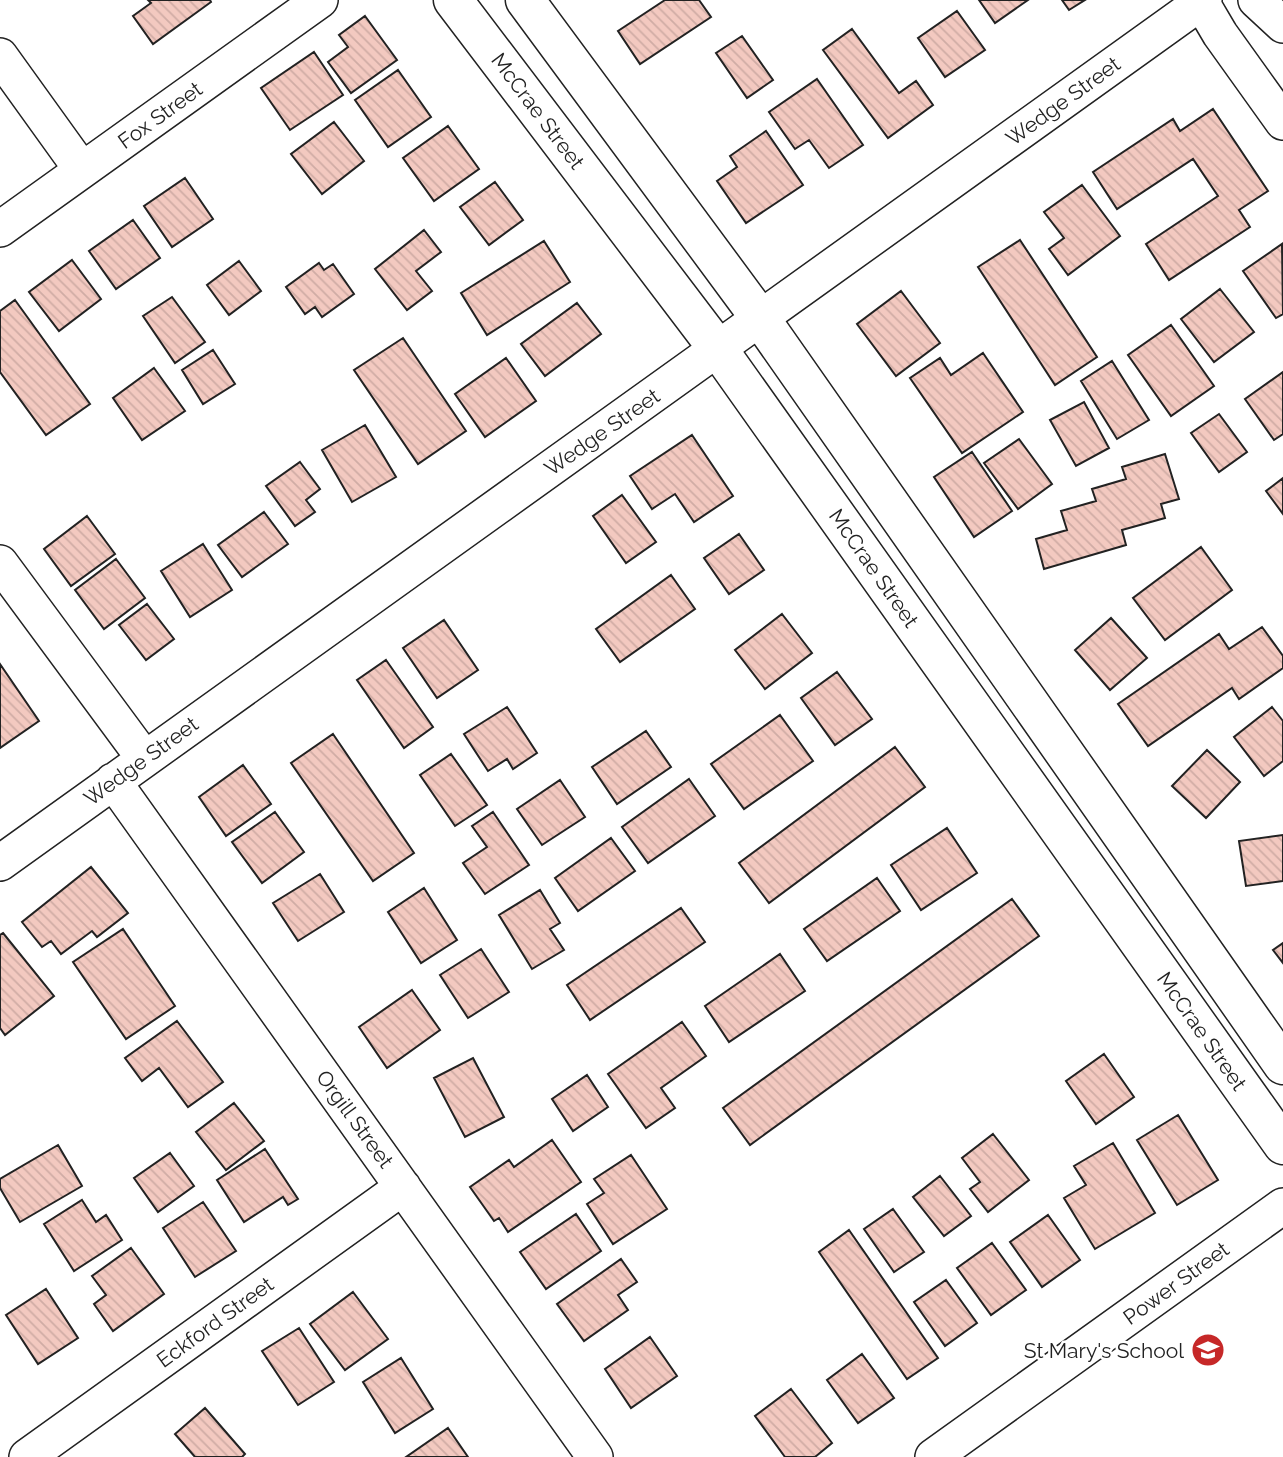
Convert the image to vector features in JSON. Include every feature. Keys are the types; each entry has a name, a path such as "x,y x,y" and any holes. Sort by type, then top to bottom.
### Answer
{"main road":[{"name":"McCrae Street","path":"453,0 718,349 1283,1145"},
{"path":"525,0 760,318 1283,1065"}],"street":[{"name":"Fox Street","path":"0,229 320,0"},
{"path":"1256,0 1283,25"},
{"path":"1202,1 1220,34 1283,122"},
{"name":"Wedge Street","path":"0,863 1202,1"},
{"path":"0,56 82,170"},
{"path":"0,563 144,758"},
{"name":"Orgill Street","path":"113,781 596,1457"},
{"name":"Eckford Street","path":"27,1457 403,1187"},
{"name":"Power Street","path":"933,1457 1283,1206"}],"building":[{"path":"148,0 211,2 153,44 133,16 151,3"},
{"path":"665,0 699,0 711,17 640,64 618,31"},
{"path":"979,0 1028,0 995,23"},
{"path":"1062,0 1085,0 1069,10"},
{"path":"957,11 985,50 945,77 918,38"},
{"path":"365,16 397,60 351,93 328,62 348,47 339,35"},
{"path":"852,29 899,93 916,81 933,105 888,138 823,50"},
{"path":"742,36 773,80 747,98 716,53"},
{"path":"314,52 343,95 290,130 261,88"},
{"path":"398,70 431,117 388,147 355,100"},
{"path":"817,79 863,145 829,168 809,140 795,149 769,112"},
{"path":"1213,109 1268,191 1239,210 1250,227 1169,280 1146,244 1218,196 1193,159 1117,209 1093,172 1173,119 1180,131"},
{"path":"334,122 364,161 322,194 291,154"},
{"path":"448,126 479,169 434,201 403,158"},
{"path":"766,131 803,185 746,223 717,181 737,167 730,156"},
{"path":"185,178 213,219 172,247 144,206"},
{"path":"495,182 523,220 489,245 460,207"},
{"path":"1082,185 1120,236 1068,275 1049,249 1064,238 1044,212"},
{"path":"133,220 160,258 116,289 89,251"},
{"path":"424,230 441,252 416,271 432,291 407,310 375,269"},
{"path":"1020,240 1097,357 1055,385 978,267"},
{"path":"544,241 570,282 487,335 461,293"},
{"path":"1282,244 1283,314 1276,318 1243,271"},
{"path":"72,260 101,299 59,331 29,292"},
{"path":"239,261 261,291 229,315 207,285"},
{"path":"319,263 324,270 333,264 354,294 322,317 315,307 305,314 286,287"},
{"path":"1220,289 1254,332 1214,362 1181,319"},
{"path":"901,291 940,343 896,376 857,324"},
{"path":"172,297 205,342 175,363 143,316"},
{"path":"15,300 90,404 46,435 0,372 0,311"},
{"path":"577,303 601,334 545,376 521,344"},
{"path":"1171,325 1214,386 1171,416 1128,355"},
{"path":"403,338 466,431 418,464 354,370"},
{"path":"213,350 235,384 203,404 182,370"},
{"path":"983,353 1023,412 962,453 910,378 940,358 951,375"},
{"path":"506,358 536,401 485,437 455,394"},
{"path":"1112,361 1149,420 1117,439 1081,381"},
{"path":"154,368 185,411 142,440 113,398"},
{"path":"1283,372 1283,434 1274,440 1245,399"},
{"path":"1084,402 1109,448 1076,466 1050,420"},
{"path":"1219,414 1247,452 1219,472 1191,433"},
{"path":"365,425 396,477 352,502 322,450"},
{"path":"692,435 733,496 694,522 675,494 652,509 630,476"},
{"path":"1019,439 1052,484 1018,509 984,463"},
{"path":"972,452 1012,511 974,537 934,477"},
{"path":"1165,454 1179,499 1161,504 1165,518 1122,530 1126,545 1044,569 1036,539 1067,530 1061,511 1096,501 1092,489 1126,479 1122,467"},
{"path":"300,462 320,489 306,500 315,512 295,526 266,486"},
{"path":"1283,478 1283,514 1266,491"},
{"path":"622,495 656,542 626,563 593,516"},
{"path":"264,512 288,544 242,577 218,545"},
{"path":"87,516 115,554 71,586 44,549"},
{"path":"739,534 764,570 729,594 704,558"},
{"path":"203,544 232,590 190,617 161,571"},
{"path":"1201,547 1232,590 1165,640 1133,598"},
{"path":"116,559 145,598 104,629 75,590"},
{"path":"671,575 695,609 620,662 596,629"},
{"path":"147,604 174,639 146,660 119,625"},
{"path":"782,614 812,653 765,689 735,650"},
{"path":"1111,618 1147,658 1110,690 1075,650"},
{"path":"444,620 478,670 437,698 403,648"},
{"path":"1262,627 1283,656 1283,668 1239,699 1232,688 1148,746 1118,704 1219,634 1229,649"},
{"path":"386,660 433,727 404,748 357,680"},
{"path":"0,664 39,721 0,748"},
{"path":"837,672 872,719 835,745 801,698"},
{"path":"507,707 537,753 513,769 507,759 488,771 464,734"},
{"path":"1272,707 1283,721 1283,761 1264,776 1234,737"},
{"path":"780,715 813,761 744,809 711,764"},
{"path":"646,731 671,767 617,804 592,767"},
{"path":"333,734 414,853 373,881 291,763"},
{"path":"895,747 925,787 769,903 739,863"},
{"path":"1207,750 1240,782 1206,818 1172,786"},
{"path":"451,754 487,805 455,826 420,775"},
{"path":"243,765 271,804 226,836 199,797"},
{"path":"689,779 715,816 648,863 622,827"},
{"path":"560,780 585,817 542,845 517,809"},
{"path":"275,812 304,852 262,883 232,842"},
{"path":"493,812 529,865 485,894 463,863 487,847 472,826"},
{"path":"947,828 977,873 921,910 891,865"},
{"path":"1283,835 1283,881 1246,886 1239,841"},
{"path":"611,838 635,871 578,911 555,878"},
{"path":"91,867 128,913 97,937 92,931 61,954 51,941 42,947 22,922"},
{"path":"320,874 344,912 298,941 273,903"},
{"path":"877,878 900,911 827,961 804,929"},
{"path":"424,888 457,940 421,963 388,912"},
{"path":"540,890 560,923 550,929 564,950 532,969 499,915"},
{"path":"1012,899 1039,936 750,1145 723,1108"},
{"path":"681,908 705,942 590,1020 567,985"},
{"path":"123,929 175,1006 126,1039 73,962"},
{"path":"3,933 54,996 5,1035 0,1028 0,935"},
{"path":"1283,943 1283,963 1273,950"},
{"path":"481,949 509,992 468,1018 440,975"},
{"path":"780,954 805,991 729,1042 705,1006"},
{"path":"412,990 440,1030 387,1068 359,1027"},
{"path":"177,1021 223,1082 188,1107 159,1068 142,1081 125,1058"},
{"path":"682,1022 706,1056 661,1088 675,1108 646,1128 608,1074"},
{"path":"1104,1054 1134,1097 1096,1124 1066,1081"},
{"path":"473,1058 504,1117 465,1137 434,1078"},
{"path":"587,1075 608,1107 573,1131 552,1099"},
{"path":"234,1103 264,1141 226,1170 196,1132"},
{"path":"1178,1115 1218,1180 1177,1205 1137,1140"},
{"path":"993,1134 1029,1180 988,1212 970,1189 980,1182 962,1158"},
{"path":"552,1140 581,1182 508,1232 499,1218 494,1221 470,1187 509,1160 514,1167"},
{"path":"1113,1143 1155,1213 1095,1249 1064,1198 1086,1185 1074,1166"},
{"path":"58,1145 82,1186 20,1222 0,1188 0,1179"},
{"path":"265,1149 298,1199 288,1205 283,1197 244,1222 217,1180"},
{"path":"170,1153 194,1186 158,1212 134,1178"},
{"path":"631,1155 667,1209 613,1244 587,1204 604,1193 594,1179"},
{"path":"940,1176 971,1216 944,1236 913,1197"},
{"path":"82,1200 96,1222 106,1215 122,1240 74,1271 44,1224"},
{"path":"203,1202 236,1251 195,1277 163,1228"},
{"path":"893,1209 924,1252 894,1272 864,1229"},
{"path":"576,1214 601,1251 546,1289 520,1252"},
{"path":"1048,1215 1080,1260 1042,1287 1010,1242"},
{"path":"849,1230 938,1358 907,1379 819,1252"},
{"path":"992,1243 1026,1290 991,1315 957,1268"},
{"path":"131,1248 164,1294 113,1331 94,1304 106,1295 92,1276"},
{"path":"621,1259 637,1282 618,1295 628,1310 584,1341 557,1304"},
{"path":"946,1280 977,1323 945,1346 914,1302"},
{"path":"46,1289 78,1338 38,1364 6,1315"},
{"path":"353,1292 388,1339 345,1370 310,1324"},
{"path":"299,1328 334,1382 298,1405 262,1351"},
{"path":"650,1337 677,1376 631,1408 605,1369"},
{"path":"862,1354 894,1398 858,1423 827,1380"},
{"path":"401,1358 433,1409 395,1433 363,1382"},
{"path":"791,1389 832,1443 815,1457 785,1457 755,1416"},
{"path":"205,1408 245,1454 242,1457 195,1457 175,1434"},
{"path":"448,1428 468,1457 406,1457"}],"place":[{"name":"St Mary's School","path":"1208,1350"}]}
